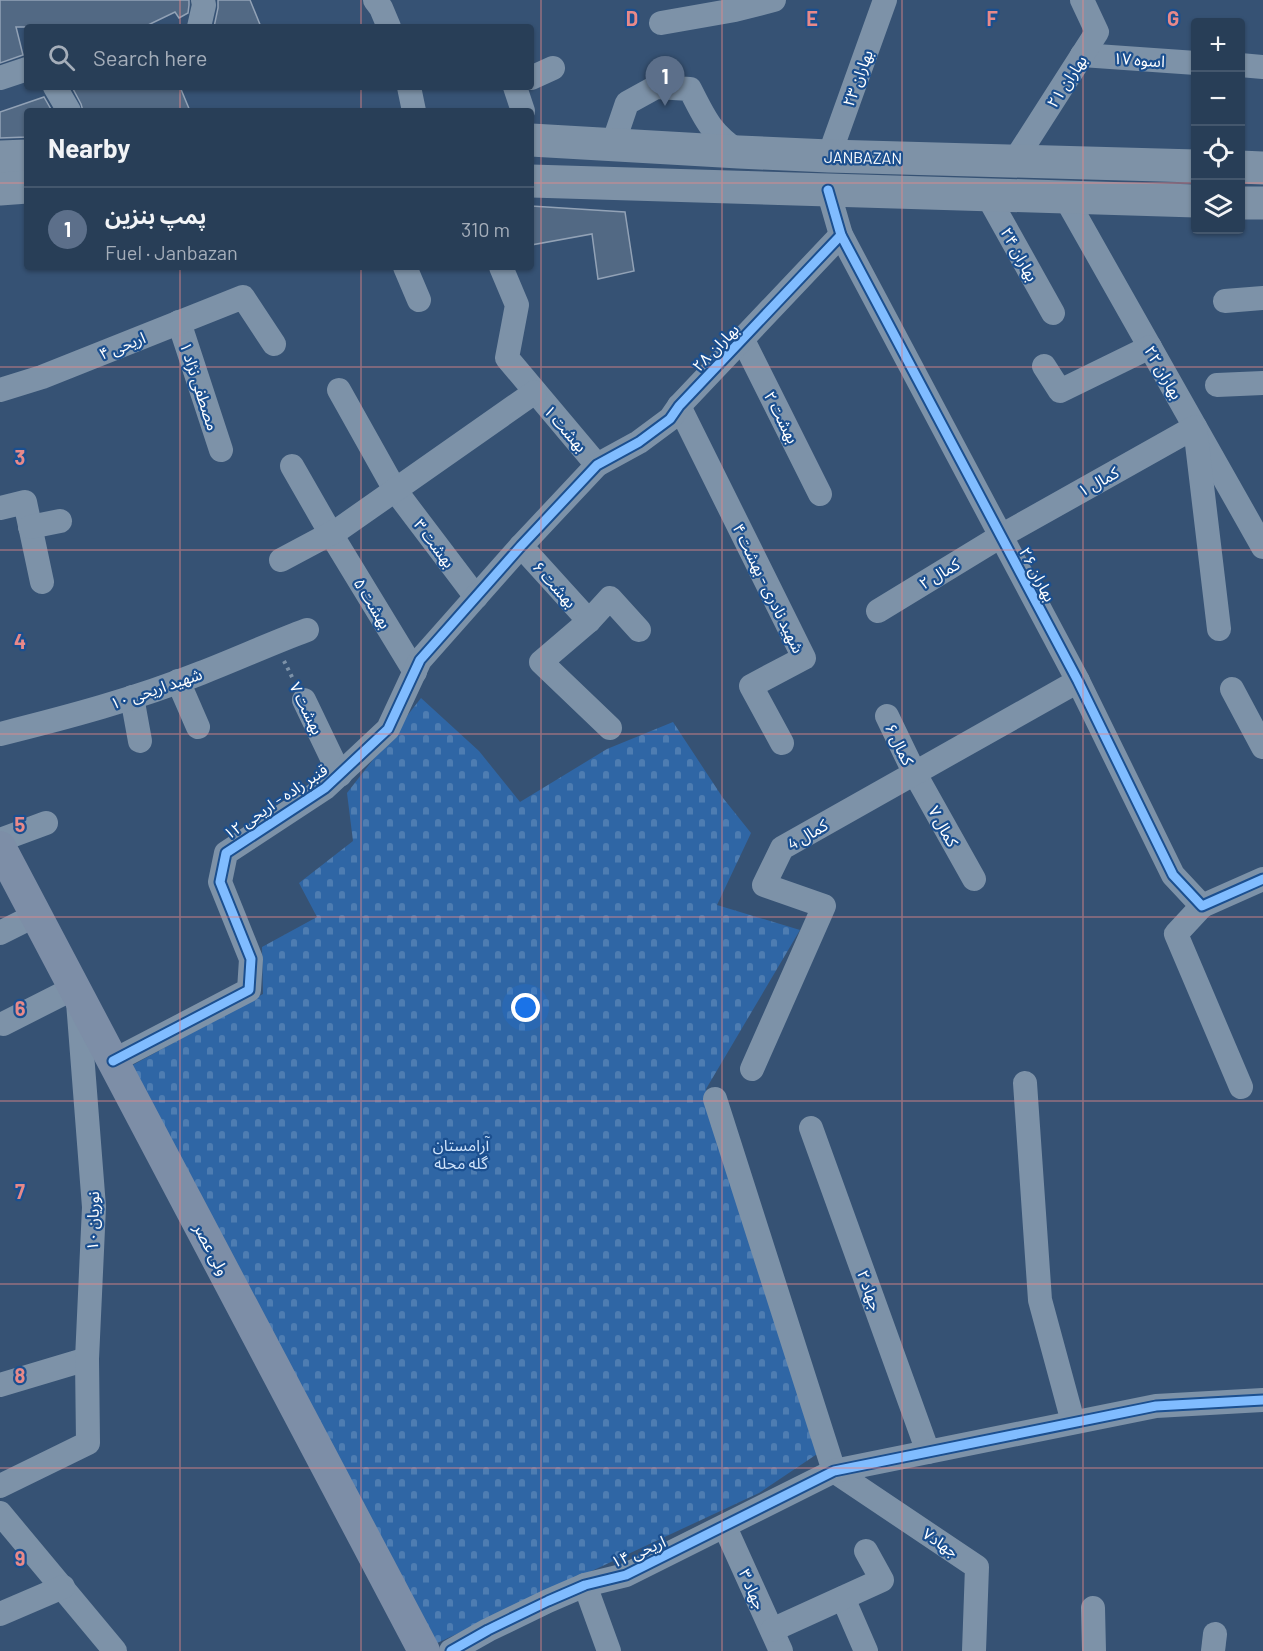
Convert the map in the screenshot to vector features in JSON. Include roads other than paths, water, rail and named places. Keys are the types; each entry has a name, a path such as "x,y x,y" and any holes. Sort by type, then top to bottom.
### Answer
{"highway":[{"name":"JANBAZAN","path":"534,133 613,144 739,152 1191,166"},
{"path":"0,157 24,156"},
{"path":"1245,167 1263,168"},
{"name":"JANBAZAN","path":"534,182 1191,201"},
{"path":"0,189 24,187"},
{"path":"1245,203 1263,203"}],"main road":[{"name":"ولی عصر","path":"1,851 424,1651"}],"street":[{"path":"200,24 203,0"},
{"path":"661,23 734,5 774,0"},
{"name":"بهاران ۲۳","path":"829,156 885,0"},
{"name":"بهاران ۲۱","path":"1016,160 1098,32 1082,0"},
{"name":"اسوه ۱۷","path":"1082,55 1191,63"},
{"path":"1245,65 1263,67"},
{"path":"534,77 554,68"},
{"path":"0,78 24,70"},
{"path":"613,144 627,103 656,87 690,89 705,119 722,140 739,152"},
{"path":"57,90 67,108"},
{"path":"516,90 522,108"},
{"name":"بهاران ۲۶","path":"828,190 841,234 1078,681 1173,875 1202,906"},
{"name":"بهاران ۲۴","path":"987,195 1053,313"},
{"name":"بهاران ۲۲","path":"1065,197 1195,427 1261,538"},
{"name":"بهاران ۲۸","path":"597,465 639,442 670,419 679,406 841,234"},
{"path":"406,270 419,300"},
{"name":"بهشت ۱","path":"502,270 516,305 507,358 597,465"},
{"name":"اریحی ۴","path":"0,390 42,377 243,297 274,344"},
{"path":"1225,301 1263,298"},
{"name":"مصطفی نژاد ۱","path":"179,322 221,450"},
{"name":"بهشت ۲","path":"743,340 820,494"},
{"path":"1044,366 1060,391 1150,347"},
{"path":"1217,385 1263,383"},
{"name":"بهشت ۳","path":"339,390 395,490 476,597"},
{"path":"281,560 341,528 535,392"},
{"name":"شهید نادری - بهشت ۴","path":"679,406 804,658 751,686 782,743"},
{"path":"1195,427 1219,629"},
{"name":"کمال ۱","path":"1001,536 1195,427"},
{"name":"قنبر زاده - اریحی ۱۲","path":"113,1061 249,990 251,959 220,882 226,853 326,788 388,729 420,660 521,546 597,465"},
{"name":"بهشت ۵","path":"292,466 330,534 415,672"},
{"path":"0,508 25,502 42,582"},
{"path":"30,527 60,521"},
{"name":"کمال ۲","path":"878,611 1001,536"},
{"name":"بهشت ۶","path":"521,546 589,621"},
{"path":"610,728 541,662 589,621 610,598 639,630"},
{"name":"شهید اریحی ۱۰","path":"0,734 46,723 132,697 201,673 308,630"},
{"path":"178,681 198,727"},
{"name":"کمال 4","path":"752,1069 824,906 764,885 782,848 1078,681"},
{"path":"1232,689 1263,747"},
{"path":"132,697 140,741"},
{"name":"بهشت ۷","path":"304,700 340,775"},
{"name":"کمال ۶","path":"887,716 914,772"},
{"name":"کمال ۷","path":"914,772 974,879"},
{"path":"1,851 46,823"},
{"path":"1241,1087 1176,934 1202,906 1263,879"},
{"path":"0,933 36,915"},
{"path":"3,1024 76,991"},
{"name":"نوریان ۱۰","path":"0,1486 88,1443 87,1359 94,1207 76,991"},
{"path":"1025,1083 1040,1300 1073,1422"},
{"path":"715,1099 834,1471"},
{"name":"جهاد ۲","path":"811,1128 928,1452"},
{"path":"1,1383 87,1359"},
{"name":"اریحی ۱۴","path":"451,1651 488,1630 585,1585 626,1575 834,1471 1156,1406 1263,1400"},
{"name":"جهاد۷","path":"834,1471 977,1567 974,1651"},
{"path":"0,1513 115,1651"},
{"name":"جهاد ۳","path":"725,1527 776,1641"},
{"path":"776,1641 843,1598 882,1580 866,1551"},
{"path":"585,1585 609,1651"},
{"path":"0,1614 63,1587"},
{"path":"843,1598 866,1651"},
{"path":"1093,1608 1094,1651"}],"place":[{"name":"پمپ بنزین","path":"665,106"}],"park label":[{"name":"آرامستان گله محله","path":"461,1153"}]}
